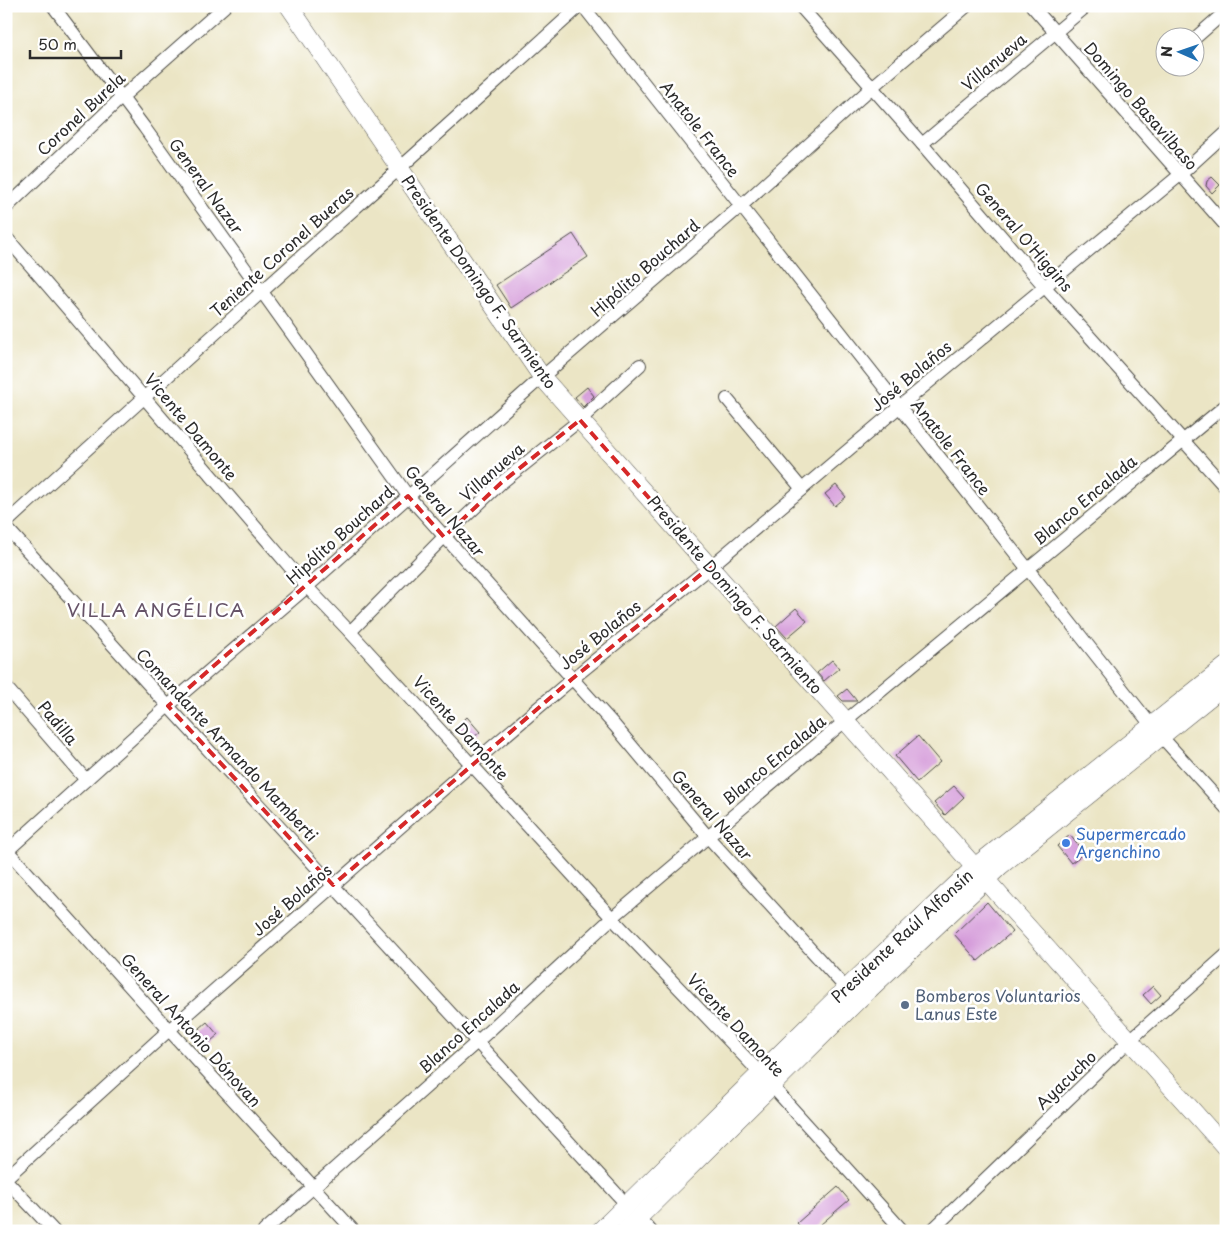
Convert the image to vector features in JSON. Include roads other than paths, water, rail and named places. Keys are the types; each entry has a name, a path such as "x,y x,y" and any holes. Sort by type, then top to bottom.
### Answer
{"main road":[{"name":"Presidente Domingo F. Sarmiento","path":"288,6 542,377 1226,1148"},
{"name":"Presidente Raúl Alfonsín","path":"600,1231 633,1211 852,994 981,873 1156,731 1226,666"},
{"name":"Presidente Raúl Alfonsín","path":"1156,731 1226,684"},
{"name":"Presidente Raúl Alfonsín","path":"625,1231 633,1211"}],"street":[{"name":"General Nazar","path":"53,6 144,127 408,496 615,726 708,837 852,994"},
{"name":"Coronel Burela","path":"6,208 121,98 224,6"},
{"name":"Teniente Coronel Bueras","path":"6,523 145,396 582,6"},
{"name":"Anatole France","path":"582,6 1156,731 1226,808"},
{"name":"General O'Higgins","path":"800,6 1044,286 1226,488"},
{"name":"Hipólito Bouchard","path":"7,850 168,706 307,587 542,377 741,206 872,88 967,6"},
{"name":"Domingo Basavilbaso","path":"1032,6 1226,226"},
{"name":"Villanueva","path":"922,144 1087,6"},
{"path":"1204,30 1226,11"},
{"name":"José Bolaños","path":"6,1179 169,1030 472,764 1044,286 1180,175 1226,132"},
{"name":"Vicente Damonte","path":"6,237 145,396 307,587 612,918 766,1080 903,1231"},
{"name":"Villanueva","path":"350,632 444,537 501,483 580,420 640,365"},
{"path":"727,399 802,489"},
{"name":"Blanco Encalada","path":"264,1231 477,1042 612,918 1027,569 1226,406"},
{"name":"Comandante Armando Mamberti","path":"6,527 651,1231"},
{"name":"Padilla","path":"6,687 86,780"},
{"name":"General Antonio Dónovan","path":"7,850 354,1231"},
{"name":"Ayacucho","path":"931,1231 1130,1040 1226,955"},
{"path":"6,1179 54,1231"}],"place":[{"name":"Supermercado Argenchino","path":"1066,843"},
{"name":"Bomberos Voluntarios Lanus Este","path":"905,1005"}],"district":[{"name":"VILLA ANGÉLICA","path":"156,610"}]}
